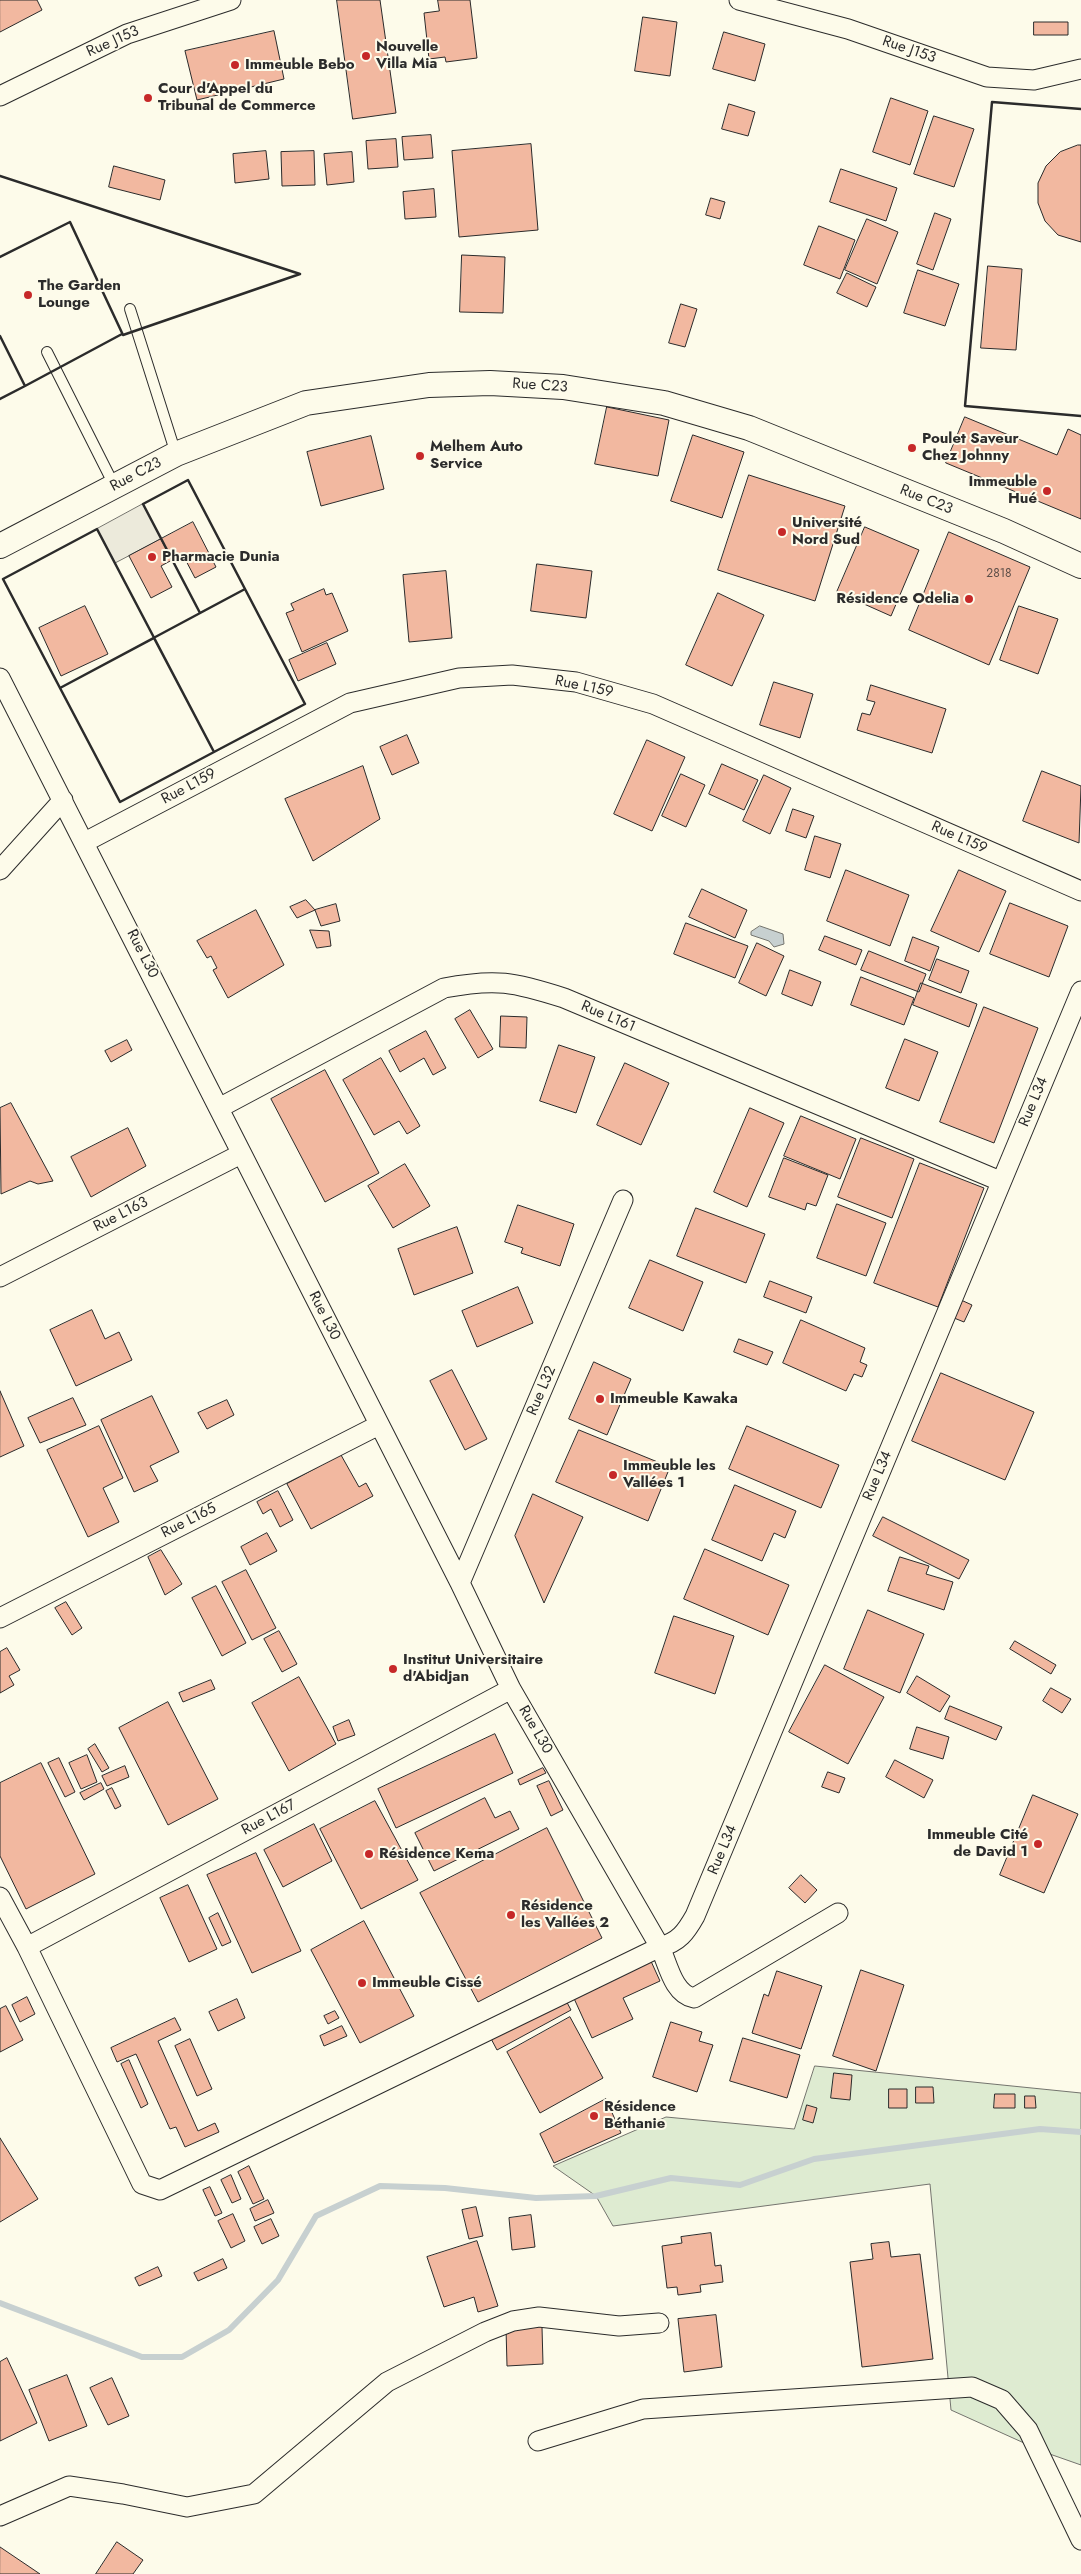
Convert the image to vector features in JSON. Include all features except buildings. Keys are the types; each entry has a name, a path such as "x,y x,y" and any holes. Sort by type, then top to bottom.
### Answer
{"street":[{"name":"Rue J153","path":"0,96 127,34 231,0"},
{"name":"Rue J153","path":"740,0 848,29 987,76 1034,80 1081,69"},
{"name":"Rue C23","path":"0,546 176,454 306,403 366,392 437,384 490,383 563,387 664,403 749,428 1004,531 1081,566"},
{"name":"Rue L159","path":"85,842 350,703 459,678 512,675 576,682 653,704 1081,891"},
{"name":"Rue L30","path":"0,678 220,1108 241,1154 460,1583 511,1689 660,1947 678,1990 685,1996 694,1998 838,1913"},
{"path":"0,870 63,800"},
{"name":"Rue L161","path":"220,1108 444,988 480,981 520,984 564,998 1000,1181"},
{"name":"Rue L34","path":"0,1898 27,1947 142,2184 160,2190 660,1947 674,1944 686,1932 695,1916 1000,1181 1081,991"},
{"name":"Rue L163","path":"0,1277 241,1154"},
{"name":"Rue L32","path":"460,1583 623,1200"},
{"name":"Rue L165","path":"0,1618 379,1425"},
{"name":"Rue L167","path":"27,1947 511,1689"},
{"path":"0,2516 70,2486 186,2507 254,2494 387,2382 485,2332 513,2321 539,2317 619,2326 659,2323"},
{"path":"538,2441 643,2410 972,2387 1002,2400 1028,2430 1081,2540"}],"lane":[{"path":"130,309 176,454"},
{"path":"47,352 114,487"}],"green space":[{"path":"815,2066 1081,2093 1081,2465 1044,2452 951,2410 930,2184 613,2226 596,2196 553,2166 666,2117 794,2129"}],"shaded area":[{"path":"143,504 161,539 115,563 97,529"},
{"path":"760,926 783,934 784,944 774,947 769,941 751,935 751,932"}],"waterway":[{"path":"0,2303 142,2357 182,2357 229,2330 278,2280 316,2216 380,2186 445,2188 536,2198 596,2196 671,2178 740,2185 814,2159 1040,2129 1081,2132"}],"wall":[{"path":"1081,109 992,102 965,406 1081,416"},
{"path":"0,176 300,274 123,335 70,222 0,257"},
{"path":"0,336 25,386 122,334"},
{"path":"0,399 25,386"},
{"path":"188,480 245,589 200,613 143,504 188,480"},
{"path":"154,638 60,688 120,802 214,752 97,529 3,579 60,688 152,638 176,626 199,614 245,589 305,704 214,752 154,638"}],"place":[{"name":"Nouvelle Villa Mia","path":"366,56"},
{"name":"Immeuble Bebo","path":"235,65"},
{"name":"Cour d'Appel du Tribunal de Commerce","path":"148,98"},
{"name":"The Garden Lounge","path":"28,295"},
{"name":"Poulet Saveur Chez Johnny","path":"912,448"},
{"name":"Melhem Auto Service","path":"420,456"},
{"name":"Immeuble Hué","path":"1047,491"},
{"name":"Université Nord Sud","path":"782,532"},
{"name":"Pharmacie Dunia","path":"152,557"},
{"name":"Résidence Odelia","path":"969,599"},
{"name":"Immeuble Kawaka","path":"600,1399"},
{"name":"Immeuble les Vallées 1","path":"613,1475"},
{"name":"Institut Universitaire d'Abidjan","path":"393,1669"},
{"name":"Immeuble Cité de David 1","path":"1038,1844"},
{"name":"Résidence Kema","path":"369,1854"},
{"name":"Résidence les Vallées 2","path":"511,1915"},
{"name":"Immeuble Cissé","path":"362,1983"},
{"name":"Résidence Béthanie","path":"594,2116"}]}
